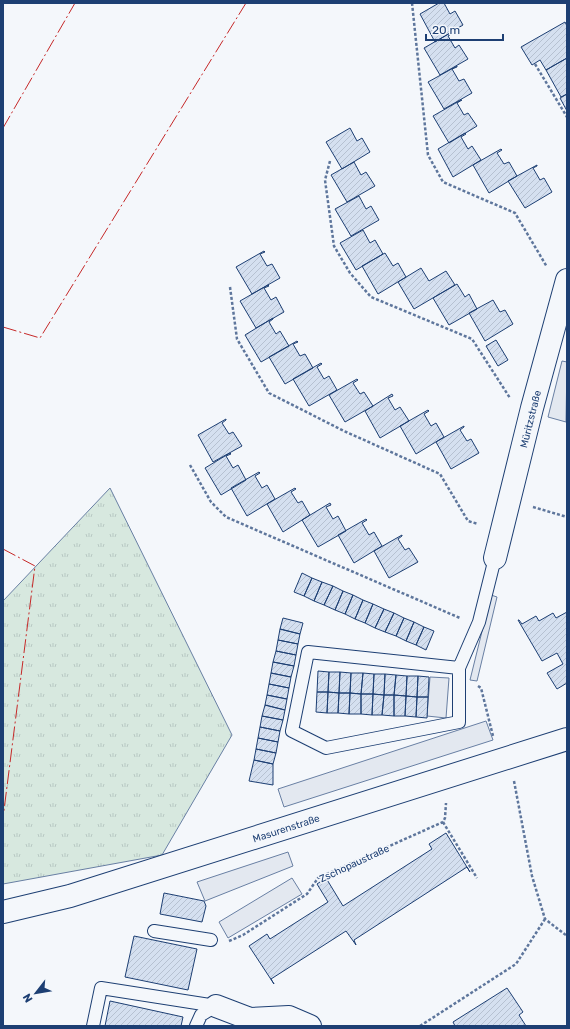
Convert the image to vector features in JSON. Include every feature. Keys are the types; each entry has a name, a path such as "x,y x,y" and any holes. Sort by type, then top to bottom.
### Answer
{"main road":[{"name":"Müritzstraße","path":"495,558 532,408 558,276"},
{"name":"Masurenstraße","path":"3,912 70,896 567,739"},
{"path":"216,1006 250,1019 289,1017 310,1026"}],"lane":[{"path":"459,668 308,652 292,731 326,748 459,722 459,668 480,622 495,558"},
{"path":"154,931 217,942"},
{"path":"93,1026 101,988 216,1006"},
{"path":"196,1026 201,1015 216,1006"}],"path":[{"path":"412,3 428,155 443,182 515,213 558,276"},
{"path":"535,64 567,117"},
{"path":"330,161 325,180 334,246 350,273 371,297 472,338 513,404 532,408"},
{"path":"230,287 237,339 269,393 344,432 440,474 468,521 502,532"},
{"path":"190,465 211,502 226,517 463,620"},
{"path":"510,501 567,516"},
{"path":"459,668 480,688 505,758 532,876 545,919 567,936"},
{"path":"446,797 446,818 442,822 477,878"},
{"name":"Zschopaustraße","path":"217,942 243,935 307,894 318,878 442,822"},
{"path":"420,1026 516,964 545,919"}],"green space":[{"path":"110,488 232,735 162,855 3,884 3,601"}],"shaded area":[{"path":"562,361 567,362 566,422 548,417"},
{"path":"491,595 497,597 477,681 470,680"},
{"path":"430,677 449,678 446,718 427,716"},
{"path":"486,721 493,740 284,807 278,789"},
{"path":"288,852 293,866 205,901 197,882"},
{"path":"292,878 302,894 228,938 219,922"}],"building":[{"path":"439,3 444,3 450,14 455,11 463,25 435,42 420,14"},
{"path":"565,22 567,26 567,58 546,70 540,60 532,65 521,47"},
{"path":"452,32 453,33 448,36 455,48 459,45 468,59 440,75 424,48"},
{"path":"567,58 567,94 561,97 546,70"},
{"path":"457,66 452,69 459,81 464,79 472,93 444,109 428,82"},
{"path":"567,94 567,111 560,98"},
{"path":"461,100 457,103 464,115 468,113 477,126 449,143 433,116"},
{"path":"350,128 357,141 362,138 370,152 342,169 326,142"},
{"path":"465,133 466,134 461,137 468,149 472,146 481,160 453,177 438,149"},
{"path":"501,149 502,150 497,153 504,164 509,162 517,176 489,193 473,165"},
{"path":"354,162 361,175 366,172 375,186 347,202 331,175"},
{"path":"537,165 533,168 540,180 544,178 552,192 525,208 508,181"},
{"path":"359,196 366,209 371,206 379,220 351,236 335,209"},
{"path":"363,230 370,243 375,240 383,254 356,270 340,243"},
{"path":"264,251 265,252 260,254 267,266 272,264 280,278 252,294 236,267"},
{"path":"385,253 393,266 398,263 406,277 378,294 362,266"},
{"path":"421,268 429,281 446,271 455,285 414,309 398,282"},
{"path":"457,284 465,297 469,294 477,309 449,325 433,298"},
{"path":"268,285 269,286 264,288 271,300 276,297 284,312 256,328 240,301"},
{"path":"493,300 500,312 505,310 513,324 485,341 469,313"},
{"path":"273,318 269,322 276,334 280,331 289,346 261,362 245,335"},
{"path":"496,340 508,360 498,366 486,346"},
{"path":"297,341 298,342 293,344 300,356 305,354 313,368 285,384 269,357"},
{"path":"321,363 322,364 317,367 324,379 329,376 337,390 309,406 293,379"},
{"path":"357,379 358,380 353,383 360,394 364,392 373,406 345,422 329,395"},
{"path":"392,394 393,396 388,398 395,410 400,407 409,421 380,438 365,411"},
{"path":"428,410 429,411 424,414 431,426 436,423 444,437 416,454 400,426"},
{"path":"226,419 222,423 229,434 233,432 242,446 213,462 198,435"},
{"path":"464,426 460,430 467,441 471,439 479,453 451,469 436,442"},
{"path":"230,453 231,454 226,456 233,468 238,465 246,480 221,495 205,468"},
{"path":"259,472 260,473 255,476 262,488 267,485 275,499 247,516 231,488"},
{"path":"295,488 296,489 291,492 298,503 302,501 310,515 283,532 267,504"},
{"path":"330,503 331,505 326,507 333,519 338,516 346,531 318,547 302,520"},
{"path":"366,519 367,520 362,523 369,535 374,532 382,546 354,563 338,535"},
{"path":"402,535 398,539 405,550 409,548 418,562 389,578 374,551"},
{"path":"302,573 312,578 304,596 294,592"},
{"path":"312,578 322,582 314,601 304,596"},
{"path":"322,582 333,586 324,605 314,601"},
{"path":"333,586 343,591 335,610 324,605"},
{"path":"343,591 353,595 345,614 335,610"},
{"path":"353,595 363,600 355,619 345,614"},
{"path":"363,600 373,604 365,623 355,619"},
{"path":"373,604 384,609 375,628 365,623"},
{"path":"384,609 394,613 385,632 375,628"},
{"path":"567,612 567,683 557,689 547,673 563,664 557,653 542,661 518,620 522,624 536,616 539,621 553,613 556,618"},
{"path":"394,613 404,618 396,636 385,632"},
{"path":"283,618 303,623 300,634 280,629"},
{"path":"404,618 414,622 406,641 396,636"},
{"path":"414,622 424,627 416,645 406,641"},
{"path":"424,627 434,631 426,650 416,645"},
{"path":"280,629 300,634 298,644 278,640"},
{"path":"278,640 298,644 296,655 276,651"},
{"path":"276,651 296,655 294,666 273,662"},
{"path":"273,662 294,666 291,677 271,673"},
{"path":"318,671 329,672 328,692 317,692"},
{"path":"329,672 340,672 339,693 328,692"},
{"path":"340,672 351,673 350,693 339,693"},
{"path":"271,673 291,677 289,688 269,684"},
{"path":"351,673 363,673 361,694 350,693"},
{"path":"363,673 374,674 373,694 361,694"},
{"path":"374,674 385,674 384,695 373,694"},
{"path":"385,674 396,675 394,695 384,695"},
{"path":"396,675 407,676 406,696 394,695"},
{"path":"407,676 418,676 417,697 406,696"},
{"path":"418,676 429,677 428,697 417,697"},
{"path":"269,684 289,688 287,699 267,695"},
{"path":"317,692 328,692 327,713 316,712"},
{"path":"328,692 339,693 338,713 327,713"},
{"path":"339,693 350,693 349,714 338,713"},
{"path":"350,693 361,694 361,714 349,714"},
{"path":"361,694 373,694 372,715 361,714"},
{"path":"373,694 384,695 382,715 372,715"},
{"path":"267,695 287,699 285,710 265,705"},
{"path":"384,695 394,695 394,716 382,715"},
{"path":"394,695 406,696 405,716 394,716"},
{"path":"406,696 417,697 416,717 405,716"},
{"path":"417,697 428,697 427,718 416,717"},
{"path":"265,705 285,710 283,720 262,716"},
{"path":"262,716 283,720 280,731 260,727"},
{"path":"260,727 280,731 278,742 258,738"},
{"path":"258,738 278,742 276,753 256,749"},
{"path":"256,749 276,753 273,764 254,760"},
{"path":"254,760 273,764 273,785 249,781"},
{"path":"446,833 467,867 354,940 356,945 346,931 271,979 274,984 249,946 267,934 270,939 328,902 317,884 326,878 343,906 432,849 429,844"},
{"path":"164,893 204,901 206,906 202,922 160,914"},
{"path":"134,936 197,949 188,990 125,977"},
{"path":"507,988 523,1012 519,1015 526,1026 455,1026 453,1022"},
{"path":"110,1001 183,1017 181,1026 105,1026"}],"power":[{"path":"3,128 75,3"},
{"path":"3,327 40,338 246,3"},
{"path":"3,549 35,566 3,818"}]}
